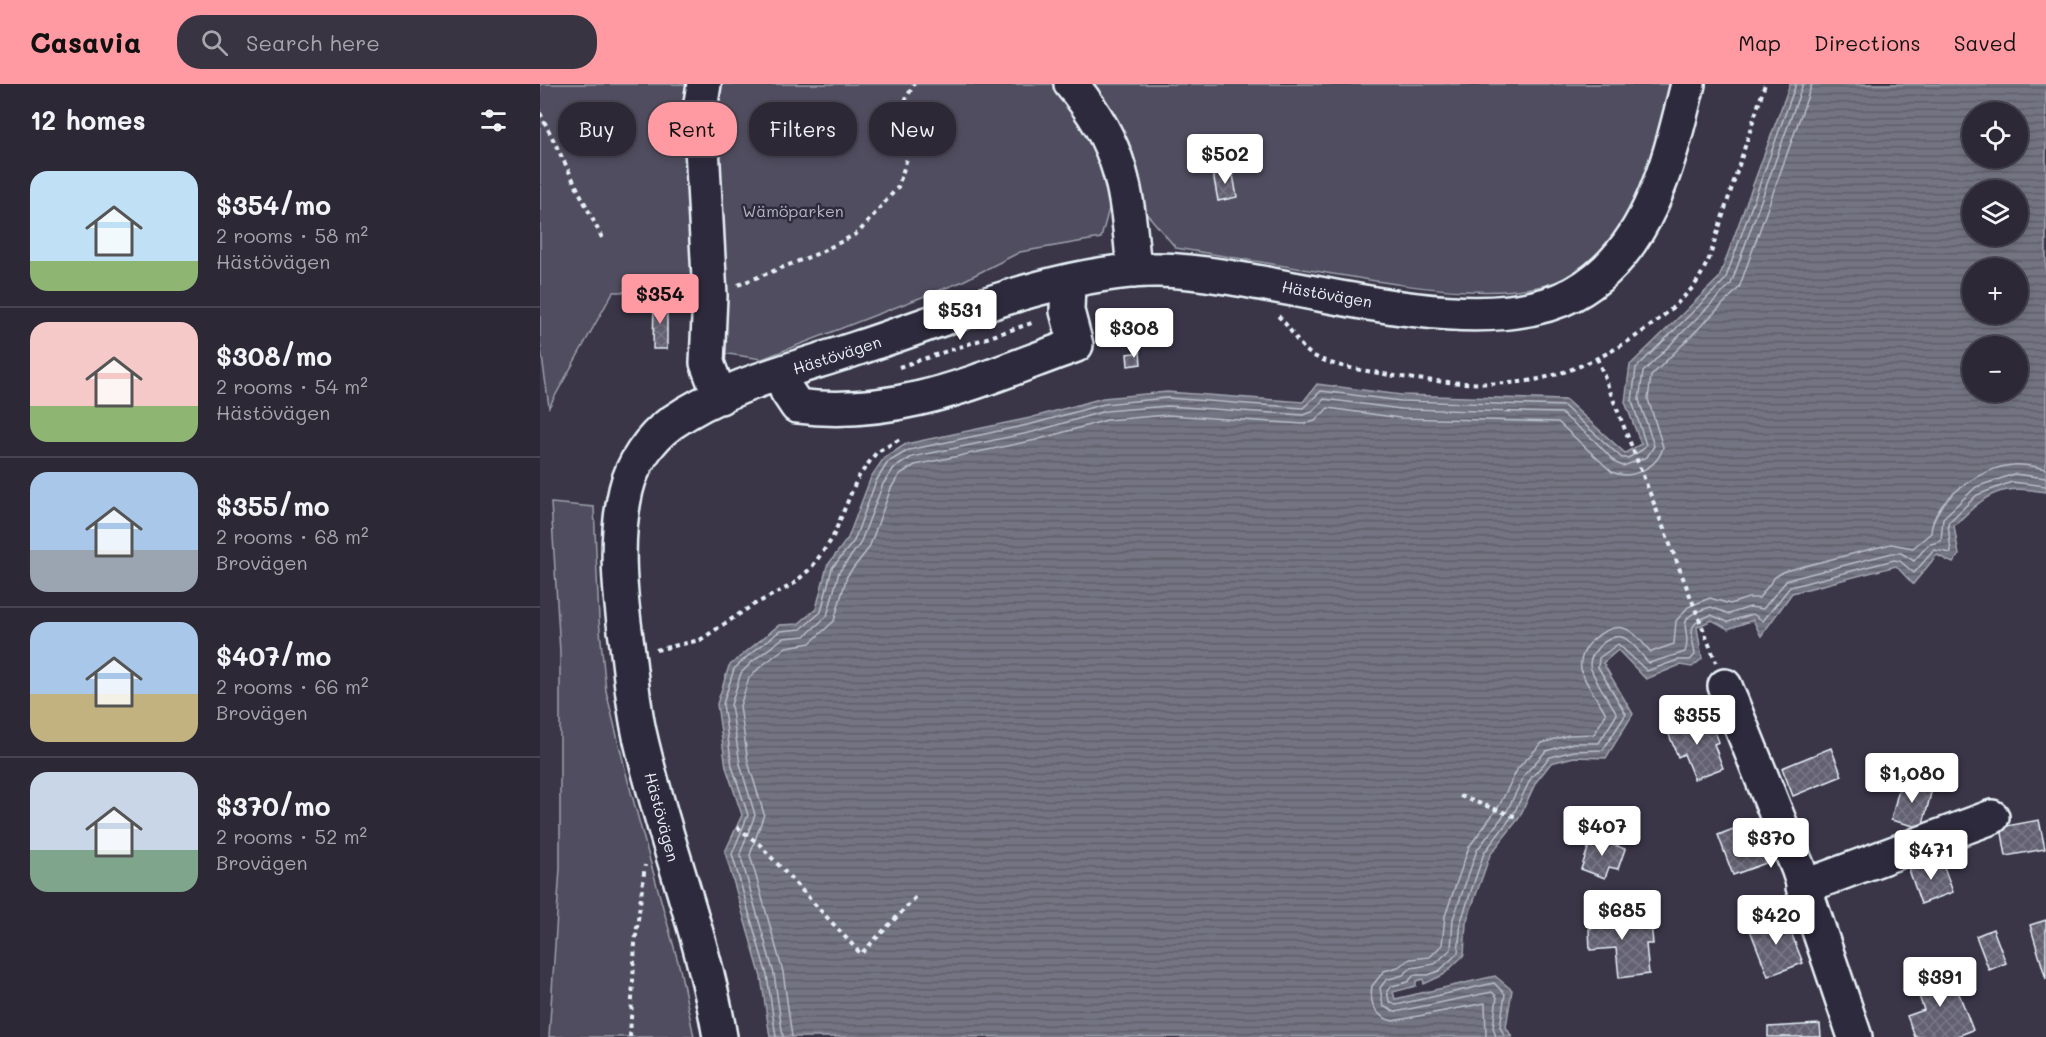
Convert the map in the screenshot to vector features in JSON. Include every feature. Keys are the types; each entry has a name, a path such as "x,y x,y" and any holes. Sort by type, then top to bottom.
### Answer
{"street":[{"path":"704,84 700,109 711,296 707,363 720,397"},
{"path":"1071,84 1094,111 1117,158 1128,207 1134,271"},
{"name":"Hästövägen","path":"720,1037 699,944 639,732 622,612 620,551 626,488 636,464 650,442 666,426 691,410 782,373 1068,296 1134,271 1160,270 1227,276 1422,311 1475,315 1545,305 1571,296 1589,284 1608,271 1627,249 1660,183 1674,141 1688,84"},
{"path":"782,373 788,391 797,406 845,410 877,408 923,399 1076,345 1068,296"},
{"path":"1725,686 1798,868 1856,1037"},
{"path":"1803,886 1992,817"}],"path":[{"path":"711,296 819,253 858,233 898,187 909,152 905,101 914,84"},
{"path":"1275,314 1304,349 1315,357 1340,366 1412,379 1495,383 1538,380 1597,358 1660,317 1695,285 1709,259 1764,84"},
{"path":"540,113 604,242"},
{"path":"892,368 1068,296"},
{"path":"1597,358 1628,443 1705,633"},
{"path":"645,652 700,640 753,605 792,585 811,568 832,538 857,478 876,453 900,439"},
{"path":"1460,796 1518,818"},
{"path":"737,827 759,844 861,954 916,897"},
{"path":"630,1037 635,943 645,860"}],"green space":[{"name":"Wämöparken","path":"540,84 1673,84 1653,162 1632,212 1618,234 1601,254 1580,271 1554,283 1522,289 1451,290 1377,281 1176,248 1136,201 1110,205 1101,238 1020,252 961,282 762,359 695,349 694,291 613,292 549,407 540,342"},
{"path":"551,503 594,507 599,620 606,691 628,781 680,969 694,1037 549,1037 560,868 560,652"}],"water":[{"path":"1790,84 2046,84 2046,492 2016,489 1985,499 1954,526 1959,555 1953,563 1937,555 1913,584 1896,566 1792,593 1761,636 1753,620 1728,629 1712,620 1697,627 1702,659 1692,667 1680,665 1646,679 1618,650 1603,663 1633,714 1606,758 1574,757 1551,763 1536,782 1519,818 1490,855 1466,923 1464,955 1443,975 1424,984 1423,979 1416,981 1416,986 1393,992 1395,999 1495,976 1512,990 1506,1027 1512,1037 770,1037 761,977 725,852 742,815 726,767 717,704 729,666 779,625 798,624 816,609 827,566 848,538 871,477 884,458 906,444 1030,418 1103,398 1167,392 1303,402 1317,384 1401,395 1566,400 1625,453 1641,444 1625,402 1630,365 1719,278"}],"building":[{"path":"1232,169 1237,197 1218,201 1213,173"},
{"path":"654,300 667,301 667,349 653,349"},
{"path":"1140,352 1141,364 1128,366 1127,354"},
{"path":"1708,714 1719,742 1714,744 1723,768 1694,779 1684,754 1678,757 1667,730"},
{"path":"1831,748 1842,776 1793,796 1782,768"},
{"path":"1901,781 1932,789 1922,828 1891,820"},
{"path":"2039,820 2045,849 2006,856 2001,827"},
{"path":"1751,822 1766,863 1733,875 1718,835"},
{"path":"1592,837 1625,849 1618,869 1609,867 1605,878 1581,869"},
{"path":"1941,859 1953,892 1921,904 1909,870"},
{"path":"1615,907 1617,925 1651,922 1653,944 1646,944 1649,974 1619,978 1616,948 1590,950 1589,929 1594,928 1592,909"},
{"path":"1785,917 1803,963 1768,976 1750,930"},
{"path":"2046,920 2046,979 2030,925"},
{"path":"1993,929 2006,963 1989,970 1976,936"},
{"path":"1949,968 1973,1030 1955,1037 1915,1037 1907,1016 1924,1010 1914,982"},
{"path":"1820,1024 1821,1037 1768,1037 1768,1027"}]}
